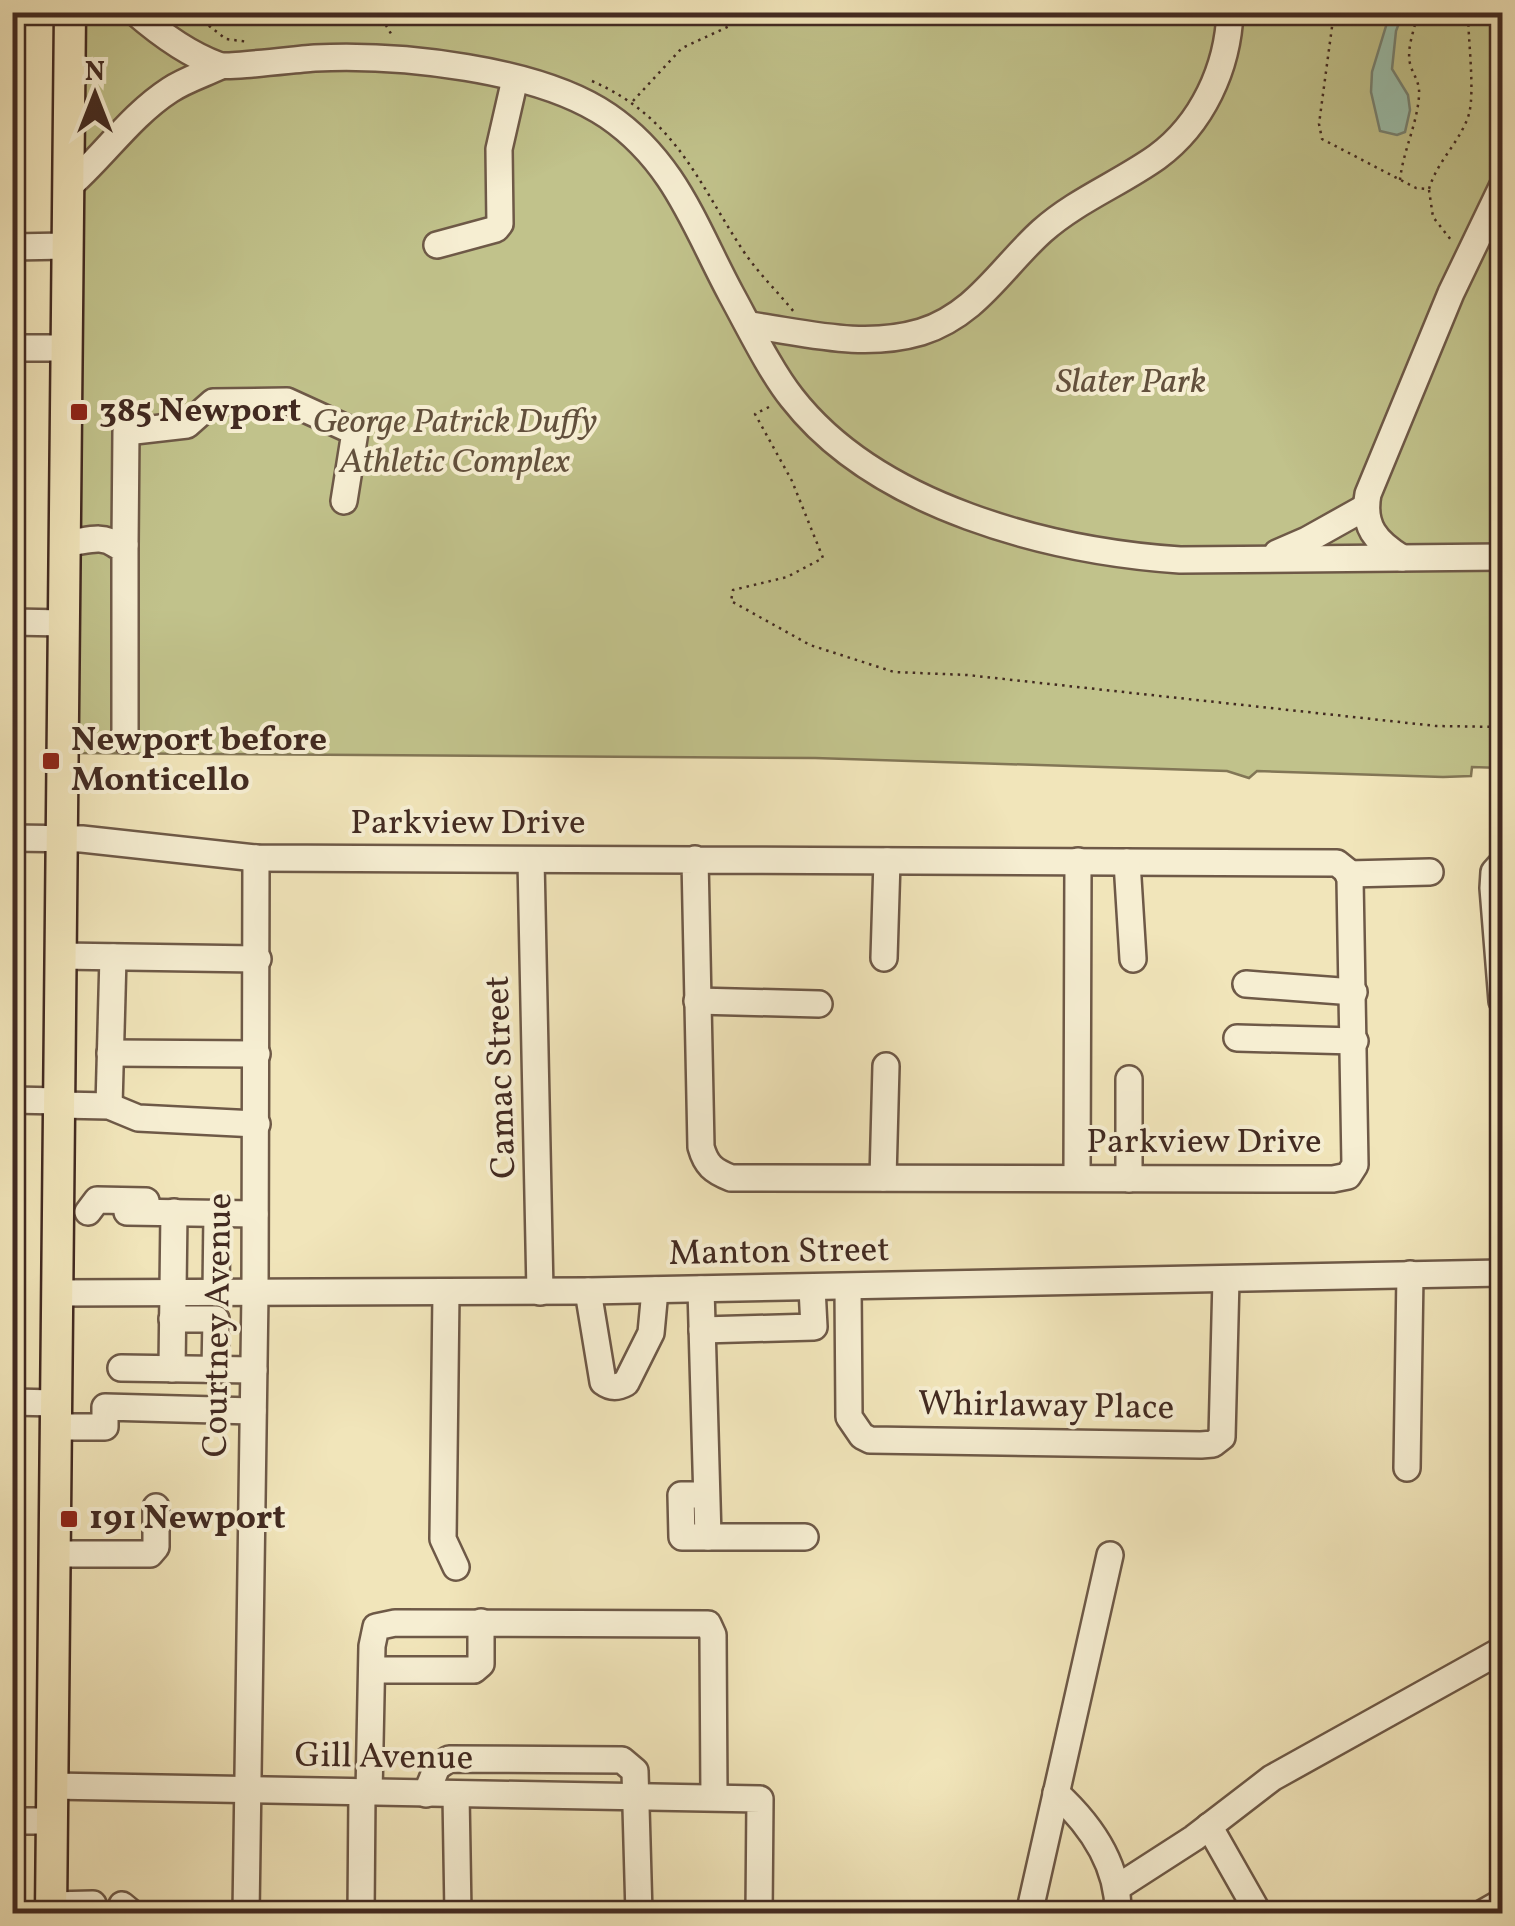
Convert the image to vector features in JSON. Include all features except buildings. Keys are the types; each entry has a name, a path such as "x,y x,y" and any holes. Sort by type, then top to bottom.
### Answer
{"main road":[{"path":"51,1909 57,1293 103,1214 60,1103 64,623 73,543 66,348 70,12"}],"street":[{"path":"134,12 158,31 221,66"},
{"path":"748,326 822,338 873,340 923,331 964,312 1062,214 1155,158 1182,134 1212,89 1228,44 1230,12"},
{"path":"67,188 148,107 172,88 221,66 340,56 392,58 515,79 572,98 607,116 638,142 688,205 748,326 791,397 838,444 882,475 928,498 1019,532 1085,550 1132,557 1180,560 1502,556"},
{"path":"437,244 496,229 500,224 499,149 515,79"},
{"path":"1402,558 1373,536 1366,506 1379,464 1502,187"},
{"path":"12,247 66,246"},
{"path":"12,348 66,348"},
{"path":"125,740 120,545 126,432 186,426 212,402 286,401 355,432 344,501"},
{"path":"1268,556 1308,540 1366,506"},
{"path":"73,543 109,539 120,545"},
{"path":"12,622 64,623"},
{"name":"Parkview Drive","path":"12,838 62,838 256,858 1078,861 1337,863 1348,874 1354,992 1355,1165 1348,1176 1333,1180 731,1178 706,1164 701,1148 695,860"},
{"name":"Courtney Avenue","path":"246,1914 256,1214 256,858"},
{"name":"Camac Street","path":"531,860 540,1292"},
{"path":"884,958 887,861"},
{"path":"1077,1178 1078,861"},
{"path":"1128,862 1132,960"},
{"path":"1502,864 1494,872 1493,888 1502,1001"},
{"path":"1348,874 1430,872"},
{"path":"61,956 258,959"},
{"path":"109,1106 113,957"},
{"path":"1246,984 1354,992"},
{"path":"697,1001 819,1004"},
{"path":"1237,1038 1355,1041"},
{"path":"110,1053 257,1054"},
{"path":"884,1178 886,1066"},
{"path":"1129,1079 1130,1178"},
{"path":"12,1100 109,1106 138,1118 256,1124"},
{"path":"168,1212 150,1200 97,1200 103,1214 256,1214"},
{"path":"168,1212 172,1369"},
{"path":"216,1293 217,1213"},
{"name":"Manton Street","path":"57,1293 172,1306 216,1293 701,1290 1502,1273"},
{"path":"1407,1468 1410,1274"},
{"name":"Whirlaway Place","path":"848,1287 850,1417 862,1436 870,1440 1201,1445 1222,1438 1226,1280"},
{"path":"702,1330 814,1328 812,1288"},
{"path":"588,1291 602,1382 618,1387 626,1383 651,1333 655,1290"},
{"path":"701,1290 708,1538 804,1537"},
{"path":"446,1293 443,1538 456,1568"},
{"path":"172,1306 216,1319 216,1370"},
{"path":"120,1368 254,1370"},
{"path":"12,1402 105,1427 105,1408 253,1411"},
{"path":"54,1554 150,1554 156,1547 156,1507"},
{"path":"1029,1914 1110,1555"},
{"path":"372,1670 474,1670 481,1664 481,1622"},
{"path":"360,1914 376,1628 395,1623 708,1624 713,1635 715,1676 714,1798"},
{"path":"1118,1887 1272,1778 1502,1650"},
{"path":"426,1794 437,1766 449,1759 622,1760 634,1771 638,1798 639,1914"},
{"name":"Gill Avenue","path":"52,1786 760,1799 760,1914"},
{"path":"1056,1793 1078,1813 1106,1857 1118,1887 1118,1914"},
{"path":"456,1794 458,1914"},
{"path":"12,1821 52,1821"},
{"path":"1209,1826 1259,1914"},
{"path":"1481,1914 1502,1902"},
{"path":"51,1909 93,1904"}],"path":[{"path":"378,12 396,41"},
{"path":"632,102 682,48 760,12"},
{"path":"1334,12 1318,124 1322,139 1416,188 1429,189"},
{"path":"1400,180 1404,148 1417,116 1418,78 1410,66 1410,52 1418,12"},
{"path":"1468,12 1472,99 1468,117 1435,168 1429,189 1437,226 1471,252"},
{"path":"791,397 754,414 792,481 824,558 786,577 733,590 731,601 810,645 894,672 967,674 1436,726 1502,727"}],"green space":[{"name":"Slater Park","path":"69,13 1502,13 1502,768 1472,767 1471,776 1257,771 1249,778 1227,771 815,758 64,753"}],"shaded area":[{"path":"1390,13 1403,13 1396,31 1392,69 1408,95 1410,110 1405,132 1397,135 1380,131 1371,92 1372,72"}],"place":[{"name":"385 Newport","path":"79,412"},
{"name":"Newport before Monticello","path":"51,761"},
{"name":"191 Newport","path":"69,1519"}],"park label":[{"name":"George Patrick Duffy Athletic Complex","path":"455,443"}]}
